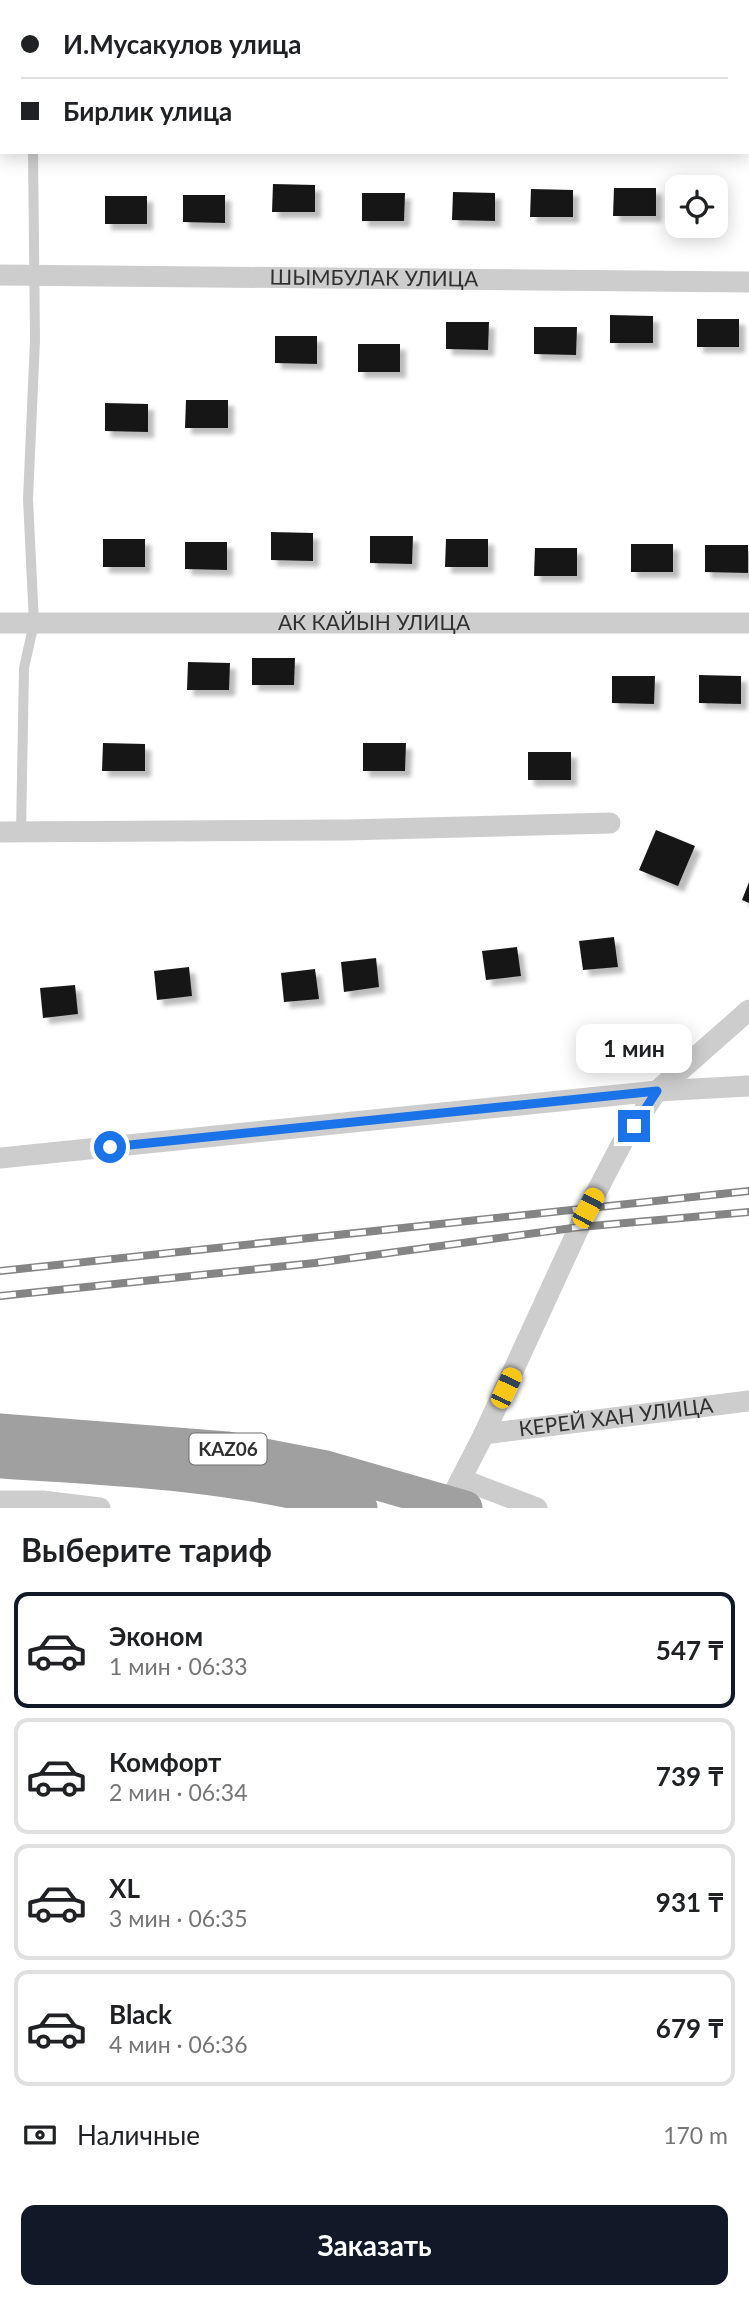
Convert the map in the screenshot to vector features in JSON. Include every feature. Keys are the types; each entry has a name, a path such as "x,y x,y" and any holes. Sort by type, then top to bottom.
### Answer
{"highway":[{"name":"KАZ06","path":"0,1431 227,1449 326,1468 455,1499"},
{"name":"KАZ06","path":"0,1461 223,1478 319,1496 360,1508"}],"street":[{"name":"ШЫМБУЛАК УЛИЦА","path":"0,275 749,282"},
{"name":"АК КАЙЫН УЛИЦА","path":"0,622 749,623"},
{"path":"10,832 347,830 610,823"},
{"path":"537,1508 455,1499 588,1208 622,1143 657,1091 749,1010"},
{"path":"0,1158 657,1091 749,1086"},
{"name":"КЕРЕЙ ХАН УЛИЦА","path":"484,1434 749,1401"},
{"path":"0,1501 42,1501 100,1508"}],"lane":[{"path":"10,832 24,668 34,623 28,499 35,340 33,154"}],"building":[{"path":"273,184 315,185 315,212 272,212"},
{"path":"614,188 656,188 656,216 613,216"},
{"path":"531,189 573,190 573,217 530,217"},
{"path":"453,192 495,193 495,221 452,220"},
{"path":"362,193 405,193 404,221 362,221"},
{"path":"183,195 225,195 225,223 183,222"},
{"path":"105,196 147,196 147,224 105,224"},
{"path":"610,315 653,316 653,343 610,343"},
{"path":"697,319 739,319 739,347 697,347"},
{"path":"446,322 489,322 488,350 446,349"},
{"path":"534,327 577,327 576,355 534,354"},
{"path":"275,336 317,336 317,364 275,363"},
{"path":"358,344 400,344 400,372 358,372"},
{"path":"186,400 228,400 228,428 185,428"},
{"path":"105,403 148,404 148,432 105,431"},
{"path":"271,532 313,533 313,561 271,560"},
{"path":"370,536 413,536 412,564 370,563"},
{"path":"103,539 145,539 145,567 103,567"},
{"path":"446,539 488,539 488,567 445,567"},
{"path":"185,542 227,542 227,570 185,569"},
{"path":"631,544 673,544 673,572 631,572"},
{"path":"705,545 748,545 748,573 705,572"},
{"path":"535,548 577,548 577,576 534,576"},
{"path":"252,658 295,658 294,685 252,685"},
{"path":"188,662 230,663 229,690 187,690"},
{"path":"699,675 741,676 741,704 699,703"},
{"path":"612,676 655,676 654,704 612,703"},
{"path":"103,743 145,744 145,771 102,771"},
{"path":"363,743 406,743 405,771 363,771"},
{"path":"528,752 571,752 571,780 528,780"},
{"path":"656,830 695,846 678,886 639,870"},
{"path":"749,882 749,903 742,900"},
{"path":"614,937 618,967 583,970 579,941"},
{"path":"517,947 521,976 486,980 482,951"},
{"path":"376,958 379,987 344,992 341,962"},
{"path":"189,967 192,996 157,1000 154,971"},
{"path":"315,969 319,999 284,1002 281,973"},
{"path":"75,985 78,1014 43,1018 40,988"}],"railway":[{"path":"0,1271 749,1191"},
{"path":"0,1296 315,1263 580,1227 749,1212"}],"route":[{"path":"110,1147 657,1091 634,1126"}]}
